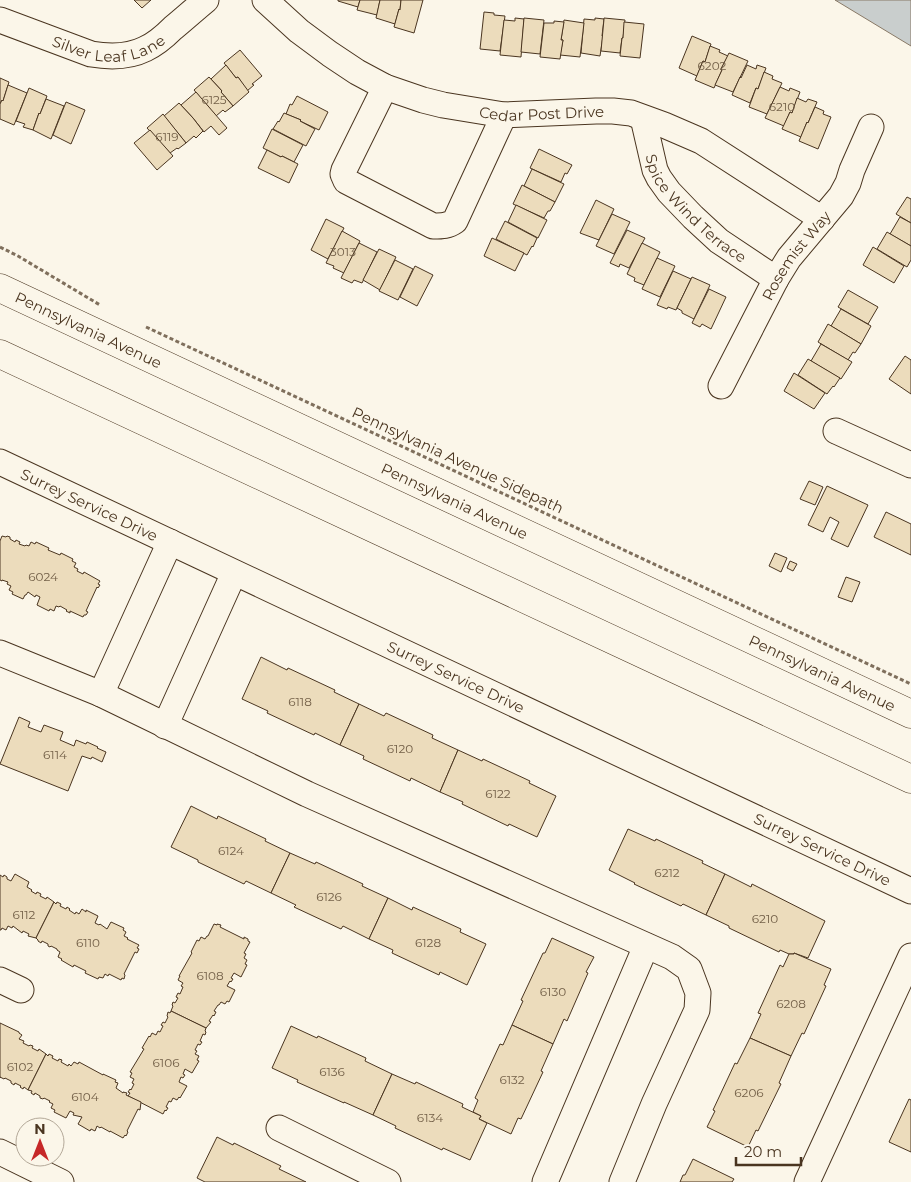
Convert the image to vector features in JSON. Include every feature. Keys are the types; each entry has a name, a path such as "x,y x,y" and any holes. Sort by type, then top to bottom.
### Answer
{"highway":[{"name":"Pennsylvania Avenue","path":"0,288 911,714"},
{"path":"0,354 911,779"}],"street":[{"name":"Silver Leaf Lane","path":"0,20 91,54 113,56 133,54 157,42 206,0"},
{"name":"Cedar Post Drive","path":"265,0 299,31 330,54 385,86 422,100 504,115 613,110 631,113 701,141 822,220"},
{"path":"385,86 344,170 344,178 346,181 433,226 448,225 456,221 504,115"},
{"name":"Spice Wind Terrace","path":"643,118 655,170 669,192 719,241 776,279"},
{"name":"Rosemist Way","path":"721,386 776,279 789,258 841,196 871,127"},
{"path":"836,430 911,465"},
{"name":"Surrey Service Drive","path":"0,462 911,891"},
{"path":"101,694 170,542"},
{"path":"166,726 234,573"},
{"path":"0,653 101,694 308,794 672,957 689,969 698,993 697,1010 654,1104 622,1182"},
{"path":"545,1182 646,946"},
{"path":"807,1182 911,956"},
{"path":"279,1128 388,1182"},
{"path":"0,1152 60,1182"}],"path":[{"path":"0,247 108,309"},
{"name":"Pennsylvania Avenue Sidepath","path":"143,325 911,684"}],"shaded area":[{"path":"835,0 911,0 911,46"}],"building":[{"path":"134,0 151,0 142,8"},
{"path":"338,0 360,0 358,7"},
{"path":"360,0 380,0 377,15 357,10"},
{"path":"380,0 401,0 395,24 376,18"},
{"path":"401,0 423,0 414,33 394,27 400,10"},
{"path":"484,12 505,16 500,51 480,49"},
{"path":"515,18 524,19 521,57 500,55 504,20 515,21"},
{"path":"524,18 544,20 540,54 521,52"},
{"path":"595,18 604,19 600,56 581,53 584,19 595,20"},
{"path":"604,18 625,20 620,53 601,51"},
{"path":"564,20 584,23 580,57 560,55"},
{"path":"554,21 564,22 560,59 540,57 544,23 554,23"},
{"path":"624,22 644,24 640,58 620,56"},
{"path":"692,36 711,44 705,62 703,61 697,76 679,68"},
{"path":"710,46 728,56 714,88 695,80 703,61 705,62"},
{"path":"240,50 262,76 247,91 238,77 236,78 224,63"},
{"path":"729,53 748,61 733,92 715,85"},
{"path":"226,65 249,92 233,106 211,79"},
{"path":"747,65 756,69 757,65 766,68 750,103 732,95"},
{"path":"764,72 773,76 772,79 782,83 767,114 749,107"},
{"path":"209,77 233,106 225,112 223,110 216,116 194,90"},
{"path":"0,78 9,82 3,101 0,104"},
{"path":"8,85 27,93 14,125 0,119 0,104 3,101"},
{"path":"780,87 789,91 790,88 800,92 792,113 790,112 784,126 765,118"},
{"path":"29,88 47,96 33,130 23,127 25,124 16,121"},
{"path":"196,92 227,128 219,135 211,126 204,132 181,105"},
{"path":"297,96 328,112 319,130 286,114 290,104 292,105"},
{"path":"797,98 806,102 808,99 817,102 801,137 782,129 790,112 792,113"},
{"path":"46,99 64,106 51,139 33,130"},
{"path":"66,102 85,110 71,144 53,135"},
{"path":"179,103 203,131 196,138 194,136 186,143 164,116"},
{"path":"815,107 824,111 823,114 831,117 818,149 799,141"},
{"path":"284,113 301,120 315,129 306,146 273,129"},
{"path":"163,114 186,143 170,153 147,128"},
{"path":"272,129 303,145 294,162 263,148"},
{"path":"150,130 173,156 157,170 134,143"},
{"path":"539,149 572,165 567,174 565,173 561,182 530,168"},
{"path":"267,150 298,164 289,183 258,168"},
{"path":"532,169 564,184 555,202 524,186"},
{"path":"522,185 555,202 544,218 513,204"},
{"path":"907,197 911,199 911,223 896,214"},
{"path":"596,200 614,209 599,240 580,233"},
{"path":"516,205 547,220 538,238 508,222"},
{"path":"612,214 630,222 614,254 596,246"},
{"path":"900,217 911,223 911,246 890,234"},
{"path":"326,219 344,228 328,259 311,250"},
{"path":"505,221 537,238 527,255 496,239"},
{"path":"627,230 645,238 629,268 620,264 619,267 610,263"},
{"path":"342,231 360,241 344,273 326,263"},
{"path":"887,232 911,246 911,260 907,267 877,249"},
{"path":"492,238 524,253 515,271 484,256"},
{"path":"359,243 377,252 362,283 354,280 352,283 341,278"},
{"path":"642,243 660,252 644,285 634,281 635,278 627,274"},
{"path":"873,247 904,266 894,283 863,265"},
{"path":"379,249 396,257 380,290 363,280"},
{"path":"657,258 675,266 660,297 642,289"},
{"path":"395,260 413,269 398,300 379,291"},
{"path":"415,266 433,275 417,306 400,297"},
{"path":"673,271 691,279 676,310 657,305"},
{"path":"692,277 710,285 694,319 677,308"},
{"path":"709,289 726,297 711,329 702,324 700,327 692,323"},
{"path":"848,290 878,307 868,324 838,307"},
{"path":"841,309 871,326 861,344 831,326"},
{"path":"828,324 861,344 848,360 818,342"},
{"path":"821,344 852,362 841,379 811,361"},
{"path":"905,356 911,360 911,394 889,379"},
{"path":"808,359 840,378 827,394 798,375"},
{"path":"794,373 825,393 814,409 784,391"},
{"path":"809,481 823,487 815,505 800,499"},
{"path":"827,486 868,505 848,547 831,539 839,522 830,517 823,532 808,525"},
{"path":"886,512 911,524 911,555 874,537"},
{"path":"2,536 10,537 15,542 16,540 20,542 19,544 25,546 29,546 31,542 35,544 36,542 49,548 48,550 60,555 61,553 73,559 72,561 76,563 74,567 78,569 77,571 83,574 84,572 100,581 98,584 100,585 97,587 86,611 88,612 86,615 83,617 70,611 70,613 60,606 56,606 54,611 50,609 49,611 37,605 40,597 36,595 35,597 28,592 23,599 12,594 13,592 9,590 11,586 7,584 8,582 0,580 0,541"},
{"path":"775,553 787,558 781,572 769,566"},
{"path":"790,561 797,564 793,571 787,568"},
{"path":"846,577 860,582 852,602 838,597"},
{"path":"261,657 335,690 334,692 359,704 340,745 267,713 268,711 242,699"},
{"path":"359,704 384,716 386,713 433,735 432,738 458,750 440,792 411,778 410,781 363,759 364,756 340,745"},
{"path":"19,717 30,722 28,727 41,732 44,725 63,732 60,740 74,746 76,740 98,747 106,752 102,762 92,757 91,759 82,756 68,791 0,764"},
{"path":"458,750 482,761 483,759 530,781 529,783 556,796 537,837 509,824 508,826 440,792"},
{"path":"191,806 217,819 218,816 290,853 271,893 246,881 244,884 171,847"},
{"path":"628,829 655,841 656,839 703,861 702,863 725,874 706,915 683,904 681,906 609,870"},
{"path":"290,853 315,864 316,862 388,898 369,939 343,926 341,929 294,907 296,905 271,893"},
{"path":"15,874 29,882 27,887 31,891 36,894 37,892 41,894 40,896 46,899 47,897 54,902 36,938 28,936 29,934 23,931 22,933 13,926 12,928 8,926 6,930 2,928 0,930 0,875 3,877 4,875 11,881"},
{"path":"725,874 751,887 752,884 825,921 808,958 780,950 779,952 706,915"},
{"path":"388,898 412,910 413,907 461,929 460,932 486,944 467,985 440,972 439,975 392,953 393,950 369,939"},
{"path":"54,902 61,904 60,906 66,909 67,907 75,914 76,912 79,914 82,909 98,916 95,923 107,929 111,922 124,928 123,930 126,932 124,936 139,945 137,948 139,949 137,953 135,952 124,974 124,979 122,978 121,980 105,974 103,978 99,977 98,979 85,973 86,971 74,965 73,967 61,960 58,957 60,952 57,949 48,946 48,944 42,941 41,943 38,941 36,938"},
{"path":"214,924 221,925 220,927 244,939 244,937 248,939 250,942 244,953 246,954 244,958 247,960 245,964 247,965 241,977 234,973 231,978 233,979 227,986 235,990 229,1002 227,1001 225,1004 221,1002 218,1005 214,1011 216,1012 214,1016 209,1021 211,1022 206,1028 171,1011 173,1002 175,1003 178,993 180,994 183,987 181,986 183,983 178,980 179,976 197,940 199,941 201,937 205,939"},
{"path":"552,938 594,957 586,972 588,973 567,1021 564,1019 553,1044 512,1025 523,1001 521,1000"},
{"path":"794,953 831,969 824,985 826,986 804,1034 802,1033 791,1056 750,1038 761,1014 758,1013 780,965 783,967 789,954"},
{"path":"171,1011 206,1028 206,1032 200,1041 202,1042 200,1045 198,1044 195,1050 197,1051 195,1054 199,1056 197,1060 199,1061 192,1073 185,1069 183,1074 185,1075 183,1078 181,1077 179,1082 187,1086 180,1098 177,1100 173,1098 171,1102 169,1101 166,1107 168,1108 163,1114 128,1096 130,1093 128,1092 134,1084 132,1083 134,1079 130,1077 132,1073 130,1072 144,1049 142,1048 152,1033 156,1035 158,1031 160,1032 163,1026 161,1025 163,1022 165,1023 168,1012 170,1013"},
{"path":"0,1023 19,1032 22,1035 19,1039 24,1041 23,1043 33,1046 32,1048 38,1051 39,1049 46,1054 28,1090 0,1077"},
{"path":"512,1025 553,1044 541,1071 543,1072 521,1119 518,1118 511,1134 479,1119 481,1116 473,1112 478,1100 475,1098 500,1044 503,1045"},
{"path":"291,1026 366,1058 365,1061 392,1074 373,1115 297,1082 298,1080 272,1068"},
{"path":"750,1038 791,1056 779,1083 781,1084 748,1147 707,1127 735,1063 737,1064"},
{"path":"46,1054 48,1056 49,1054 58,1061 59,1059 62,1060 61,1062 68,1066 69,1064 71,1066 74,1062 78,1064 79,1062 116,1080 115,1082 118,1083 116,1088 141,1102 140,1110 138,1109 126,1136 123,1138 97,1126 95,1131 91,1129 90,1131 78,1124 82,1117 73,1115 74,1113 70,1111 66,1118 54,1112 55,1110 51,1108 53,1104 50,1101 40,1098 35,1093 34,1095 31,1093 32,1091 28,1090"},
{"path":"392,1074 415,1084 416,1082 463,1104 462,1107 481,1116 479,1119 487,1123 470,1160 443,1148 442,1150 395,1128 396,1126 373,1115"},
{"path":"909,1099 911,1100 911,1152 889,1142"},
{"path":"217,1137 233,1145 234,1143 281,1166 279,1169 306,1182 205,1182 197,1178"},
{"path":"693,1159 734,1179 732,1182 680,1182"}]}
